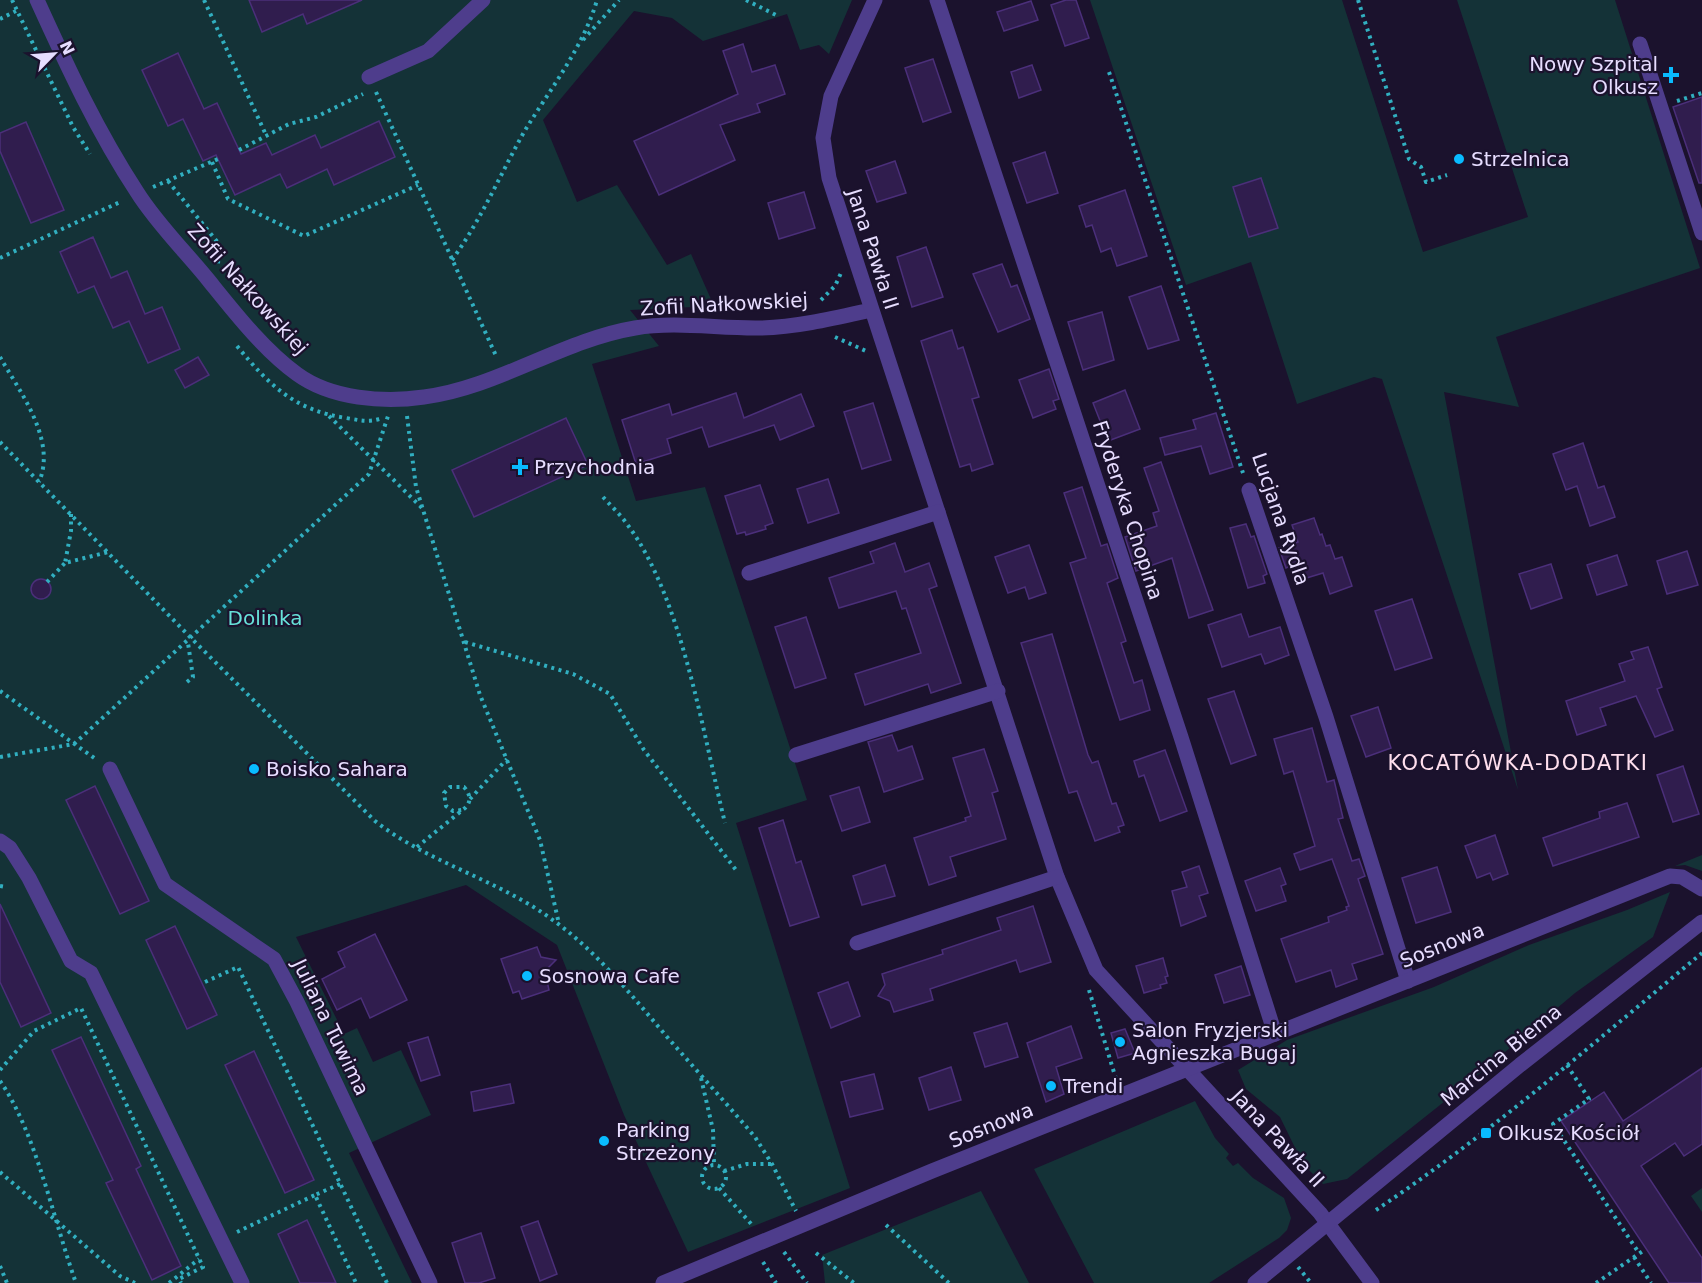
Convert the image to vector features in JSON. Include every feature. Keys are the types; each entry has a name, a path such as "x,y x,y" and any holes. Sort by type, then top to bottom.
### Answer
{"street":[{"name":"Zofii Nałkowskiej","path":"37,0 82,98 138,194 226,302 297,375 330,390 365,397 424,397 457,390 576,346 635,328 761,328 801,324 871,310"},
{"path":"372,83 428,51 483,0"},
{"name":"Jana Pawła II","path":"875,0 831,96 823,138 829,178 1057,877 1096,970 1328,1222 1372,1283"},
{"name":"Fryderyka Chopina","path":"937,0 1181,737 1275,1034"},
{"path":"1640,44 1702,233"},
{"name":"Lucjana Rydla","path":"1249,490 1326,717 1408,981"},
{"path":"749,573 938,512"},
{"path":"796,755 998,691"},
{"name":"Juliana Tuwima","path":"110,769 165,884 274,959 297,1002 430,1283"},
{"path":"0,841 10,848 29,878 71,961 91,973 242,1283"},
{"name":"Sosnowa","path":"663,1283 1185,1069 1670,876 1682,877 1702,889"},
{"path":"857,943 1057,877"},
{"name":"Marcina Biema","path":"1255,1283 1520,1065 1702,922"}],"path":[{"path":"204,0 266,135"},
{"path":"452,260 467,240 523,135 578,45 597,0"},
{"path":"578,45 619,0"},
{"path":"746,0 776,15"},
{"path":"1358,0 1408,159 1421,167 1426,182 1447,175"},
{"path":"0,19 16,11"},
{"name":"Lucjana Rydla","path":"1109,72 1249,490"},
{"path":"239,150 289,124 316,117 372,83 499,361 490,364"},
{"path":"1659,106 1702,93"},
{"path":"138,194 218,159"},
{"path":"212,162 228,199 304,236 418,185"},
{"path":"168,181 219,244 218,269"},
{"path":"0,258 120,202"},
{"path":"815,303 823,299 836,286 842,270"},
{"path":"831,336 855,344 869,353"},
{"path":"0,357 38,429 44,459 39,482"},
{"path":"417,413 388,415 372,422 328,416 423,508"},
{"path":"407,414 413,470 423,508 483,703 540,840 560,925"},
{"path":"0,757 74,744 188,643 369,474 388,415"},
{"path":"0,442 363,810 388,831 506,891 560,925 629,993 755,1137 772,1164 797,1214 808,1210"},
{"path":"603,497 628,525 659,579 687,662 724,823"},
{"path":"48,582 65,563 71,531 71,514"},
{"path":"65,563 108,552"},
{"path":"465,642 573,674 610,694 644,750 736,870"},
{"path":"187,682 193,677 188,643"},
{"path":"0,691 110,769"},
{"path":"417,847 462,810 507,759"},
{"path":"462,810 449,809 444,802 444,793 450,787 460,785 467,790 470,799"},
{"path":"0,886 6,886"},
{"path":"1376,1210 1424,1177 1567,1065 1702,953"},
{"path":"205,982 238,967 387,1283"},
{"path":"1088,987 1117,1079 1107,1083"},
{"path":"0,1070 34,1031 81,1008 203,1267 179,1279 181,1283"},
{"path":"1567,1065 1589,1099 1553,1124 1641,1252 1596,1283"},
{"path":"699,1074 713,1130 714,1165"},
{"path":"0,1081 8,1092 35,1158 76,1283"},
{"path":"714,1165 724,1171 747,1164 772,1164"},
{"path":"714,1165 705,1170 703,1181 711,1189 719,1188 725,1182 724,1171"},
{"path":"0,1172 120,1276 135,1283"},
{"path":"221,1239 340,1184"},
{"path":"719,1188 747,1217 763,1242"},
{"path":"315,1196 356,1283"},
{"path":"886,1225 949,1283"},
{"path":"784,1252 807,1283"},
{"path":"816,1253 854,1283"},
{"path":"1634,1257 1651,1283"},
{"path":"169,1283 199,1259"},
{"path":"763,1262 776,1283"},
{"path":"0,1266 8,1283"}],"green space":[{"name":"Dolinka","path":"0,0 852,0 829,54 819,45 800,50 787,14 703,41 672,18 634,11 543,120 577,202 617,185 667,265 691,254 714,306 630,310 659,346 592,364 636,501 705,487 807,800 736,823 850,1188 688,1252 624,1115 557,945 466,885 296,937 344,1034 357,1028 373,1062 401,1050 431,1115 349,1153 412,1283 0,1283"},
{"path":"1090,0 1342,0 1423,252 1528,217 1457,0 1615,0 1700,268 1496,337 1519,407 1444,392 1518,790 1382,379 1374,377 1297,404 1251,262 1186,285"},
{"path":"1702,855 1702,871 1685,865 1675,866"},
{"path":"1670,892 1653,937 1575,993 1479,1074 1347,1179 1323,1184 1303,1164 1280,1117 1246,1089 1238,1070 1287,1040 1434,987 1529,945"},
{"path":"1195,1101 1215,1138 1229,1154 1226,1158 1233,1166 1238,1163 1253,1178 1284,1198 1291,1218 1287,1230 1279,1238 1209,1283 1094,1283 1034,1169"},
{"path":"1702,1188 1702,1212 1691,1196"},
{"path":"981,1191 1029,1283 825,1283 822,1255"}],"building":[{"path":"249,0 362,0 307,24 303,14 262,32"},
{"path":"1066,0 1076,0 1089,38 1065,46 1051,5"},
{"path":"1031,1 1038,20 1004,31 997,12"},
{"path":"743,44 752,72 775,65 785,94 757,104 760,112 720,125 735,160 659,195 634,141 738,94 723,51"},
{"path":"178,53 204,109 217,103 241,154 266,143 272,155 315,135 321,148 379,121 395,157 334,185 327,169 287,188 280,174 235,195 216,155 203,161 183,119 168,126 142,70"},
{"path":"933,59 951,112 923,122 905,68"},
{"path":"1032,65 1041,90 1019,98 1011,72"},
{"path":"1702,97 1702,183 1699,183 1673,107"},
{"path":"26,122 64,210 31,223 0,151 0,133"},
{"path":"1045,152 1058,193 1027,203 1013,163"},
{"path":"895,161 906,193 877,202 866,171"},
{"path":"1261,178 1278,228 1249,237 1233,187"},
{"path":"1125,190 1147,256 1117,266 1111,248 1101,252 1092,225 1086,227 1079,206"},
{"path":"804,192 815,228 779,239 768,203"},
{"path":"93,237 111,278 127,271 145,314 162,307 180,349 148,363 129,321 113,328 94,286 78,293 60,252"},
{"path":"926,247 943,297 912,307 897,257"},
{"path":"1002,264 1011,287 1017,285 1030,319 998,332 973,274"},
{"path":"1161,286 1179,340 1148,349 1129,297"},
{"path":"1102,312 1114,360 1083,370 1068,322"},
{"path":"952,330 958,349 963,347 979,397 972,399 993,464 972,471 970,464 960,467 921,341"},
{"path":"198,357 209,375 185,388 175,370"},
{"path":"1049,369 1059,399 1053,401 1056,409 1033,418 1019,380"},
{"path":"1125,390 1140,429 1108,441 1093,403"},
{"path":"736,393 744,418 801,394 814,426 780,440 774,425 709,447 702,427 667,439 671,453 636,464 622,420 669,404 672,415"},
{"path":"873,403 891,460 862,469 844,412"},
{"path":"1216,413 1233,467 1210,474 1201,446 1165,455 1160,438 1196,429 1193,420"},
{"name":"Przychodnia","path":"566,418 588,465 474,517 452,470"},
{"path":"1583,443 1598,488 1604,486 1615,517 1590,526 1577,486 1566,490 1553,454"},
{"path":"1161,462 1213,610 1189,618 1172,558 1136,571 1125,537 1157,526 1153,513 1159,511 1144,468"},
{"path":"828,479 839,513 808,523 797,489"},
{"path":"760,485 773,523 765,526 766,529 746,535 745,532 737,534 725,496"},
{"path":"1082,487 1101,546 1107,544 1118,578 1107,583 1126,641 1121,643 1134,683 1142,680 1150,710 1120,720 1070,563 1086,558 1064,493"},
{"path":"1314,518 1320,535 1322,534 1326,546 1330,545 1335,559 1342,557 1352,586 1330,594 1323,573 1300,580 1295,564 1286,568 1279,548 1298,542 1292,525"},
{"path":"1246,524 1251,537 1254,536 1267,574 1263,576 1265,583 1248,588 1230,528"},
{"path":"895,543 905,572 929,563 937,586 929,589 961,683 931,693 928,684 865,705 855,674 921,653 906,608 902,609 896,591 839,608 829,578 874,563 870,552"},
{"path":"1029,545 1046,593 1029,599 1025,587 1008,593 995,557"},
{"path":"1687,551 1698,585 1667,594 1657,561"},
{"path":"1617,555 1627,585 1597,595 1587,565"},
{"path":"1551,564 1562,598 1531,609 1519,574"},
{"path":"37,579 45,579 51,585 51,593 45,599 37,599 31,593 31,585"},
{"path":"1412,599 1432,658 1395,670 1375,611"},
{"path":"1241,614 1249,637 1280,627 1289,655 1265,664 1261,654 1222,667 1208,625"},
{"path":"806,617 826,678 795,688 775,627"},
{"path":"1052,634 1088,755 1092,763 1098,761 1112,804 1116,803 1124,825 1118,827 1120,832 1095,841 1077,791 1069,793 1021,643"},
{"path":"1648,647 1662,687 1657,689 1673,730 1655,737 1636,696 1600,708 1606,725 1577,735 1566,701 1625,681 1619,664 1634,659 1631,652"},
{"path":"1234,691 1256,755 1231,764 1208,699"},
{"path":"1378,707 1391,748 1366,757 1351,716"},
{"path":"1312,728 1327,782 1334,780 1343,818 1338,819 1352,861 1359,859 1365,876 1358,879 1383,954 1352,964 1357,979 1336,987 1331,970 1296,982 1281,939 1329,922 1328,917 1347,910 1346,907 1349,906 1332,859 1300,870 1294,854 1315,846 1293,771 1284,774 1274,739"},
{"path":"892,735 898,751 912,746 923,779 884,792 868,742"},
{"path":"984,749 998,791 992,793 1006,839 950,857 956,876 929,885 914,838 966,821 965,818 971,816 953,758"},
{"path":"1165,750 1187,811 1160,821 1144,775 1139,777 1134,761"},
{"path":"1683,766 1699,814 1673,822 1657,775"},
{"path":"95,786 149,901 120,914 66,800"},
{"path":"859,787 870,822 842,831 830,796"},
{"path":"1627,803 1639,837 1553,866 1543,838 1600,818 1599,812"},
{"path":"783,820 796,863 801,861 819,917 790,926 759,828"},
{"path":"1495,835 1508,874 1493,880 1490,873 1477,878 1465,846"},
{"path":"885,865 895,896 862,905 853,876"},
{"path":"1199,866 1208,893 1199,896 1206,916 1181,926 1172,891 1187,887 1182,872"},
{"path":"1437,867 1451,912 1416,923 1402,878"},
{"path":"1280,868 1286,884 1281,886 1286,901 1256,911 1245,881"},
{"path":"0,904 51,1013 21,1027 0,982"},
{"path":"1033,906 1051,962 1020,972 1016,960 930,989 933,1000 894,1012 890,1001 878,996 885,985 882,974 943,954 942,950 1001,930 997,918"},
{"path":"175,926 217,1015 187,1029 146,940"},
{"path":"375,934 407,1000 370,1018 361,998 337,1010 322,979 345,967 338,952"},
{"name":"Sosnowa Cafe","path":"537,947 541,957 556,960 545,971 549,990 522,999 519,991 513,993 501,959"},
{"path":"1163,958 1168,976 1165,977 1167,983 1160,985 1161,988 1144,993 1136,966"},
{"path":"1241,966 1250,995 1224,1003 1215,975"},
{"path":"848,982 860,1016 831,1028 818,993"},
{"path":"1007,1023 1018,1057 985,1067 974,1033"},
{"path":"1071,1026 1082,1058 1056,1067 1064,1094 1046,1102 1027,1043"},
{"path":"1125,1029 1135,1053 1118,1058 1111,1033"},
{"path":"81,1037 141,1166 136,1169 181,1266 152,1280 106,1183 113,1180 52,1050"},
{"path":"428,1037 440,1075 421,1081 408,1043"},
{"path":"254,1051 314,1180 285,1193 225,1065"},
{"path":"951,1067 961,1100 929,1110 919,1078"},
{"path":"1702,1068 1702,1144 1684,1156 1675,1143 1641,1166 1702,1258 1702,1283 1669,1283 1561,1121 1604,1092 1623,1121"},
{"path":"874,1074 883,1109 850,1117 841,1082"},
{"path":"510,1084 514,1103 474,1111 471,1092"},
{"path":"307,1220 336,1283 300,1283 278,1234"},
{"path":"538,1221 557,1274 540,1281 521,1227"},
{"path":"481,1233 495,1278 479,1283 465,1283 452,1243"}],"place":[{"name":"Nowy Szpital Olkusz","path":"1671,75"},
{"name":"Strzelnica","path":"1459,159"},
{"name":"Przychodnia","path":"520,467"},
{"name":"Boisko Sahara","path":"254,769"},
{"name":"Sosnowa Cafe","path":"527,976"},
{"name":"Salon Fryzjerski Agnieszka Bugaj","path":"1120,1042"},
{"name":"Trendi","path":"1051,1086"},
{"name":"Olkusz Kościół","path":"1486,1133"},
{"name":"Parking Strzeżony","path":"604,1141"}],"district":[{"name":"KOCATÓWKA-DODATKI","path":"1518,763"}]}
